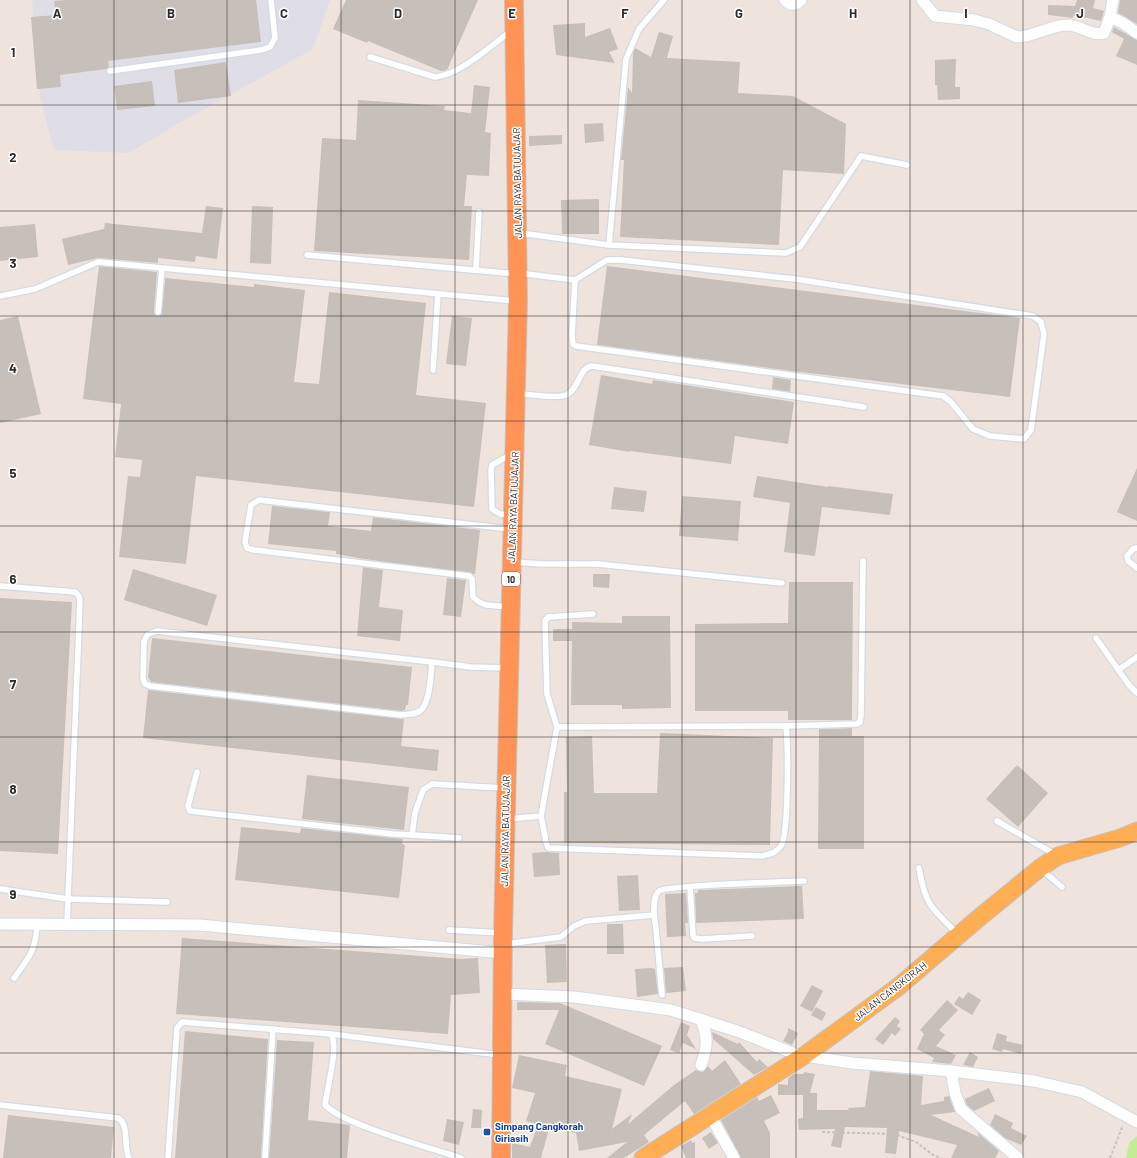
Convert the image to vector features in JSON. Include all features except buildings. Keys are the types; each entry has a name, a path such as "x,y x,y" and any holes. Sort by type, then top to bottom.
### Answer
{"highway":[{"name":"JALAN RAYA BATUJAJAR","path":"501,1158 508,668 511,607 518,301 514,0"}],"main road":[{"name":"JALAN CANGKORAH","path":"643,1158 805,1055 898,987 1040,868 1058,856 1120,838 1137,831"}],"street":[{"path":"785,0 789,4 794,4 801,0"},
{"path":"922,0 935,16 974,20 989,24 1017,37 1022,37 1056,26 1067,25 1078,25 1100,34 1104,33 1110,17 1113,0"},
{"path":"1110,17 1137,32"},
{"path":"0,924 199,925 503,943"},
{"path":"503,994 574,997 670,1010 740,1032 792,1054 852,1064 951,1071 1034,1080 1082,1092 1137,1122"},
{"path":"701,1019 707,1035 706,1051 701,1065"},
{"path":"951,1071 955,1093 961,1109 1018,1158"},
{"path":"710,1115 734,1158"}],"lane":[{"path":"110,71 261,50 270,47 274,38 271,0"},
{"path":"609,245 623,77 626,59 639,29 664,0"},
{"path":"370,57 435,77 445,76 458,70 514,29"},
{"path":"518,233 609,245 786,253 800,247 861,156 907,165"},
{"path":"476,269 479,212"},
{"path":"307,255 476,269 575,280 607,260 620,260 795,279 1033,316 1041,322 1044,334 1031,430 1024,440 990,436 972,429 951,402 943,396 576,346 572,340 575,280"},
{"path":"0,296 35,289 98,262 518,301"},
{"path":"158,312 162,269"},
{"path":"433,370 438,294"},
{"path":"516,394 564,396 572,391 586,368 592,366 864,407"},
{"path":"511,607 479,602 473,598 472,579 469,576 254,550 247,548 245,542 251,505 256,501 263,499 512,522"},
{"path":"1137,548 1133,548 1127,556 1128,561 1137,568"},
{"path":"557,727 786,726 856,724 860,722 863,561"},
{"path":"511,562 543,564 598,564 782,583"},
{"path":"0,586 75,592 79,596 67,924"},
{"path":"593,614 548,617 545,621 548,694 557,727 541,816 548,848 762,856 774,853 781,845 786,812 788,746 786,726"},
{"path":"432,662 424,706 414,714 401,715 150,686 145,684 143,679 144,641 148,634 157,631 432,662 471,667 508,668"},
{"path":"1096,638 1118,670 1137,693"},
{"path":"1118,670 1137,657"},
{"path":"197,772 188,806 190,811 459,838"},
{"path":"412,834 415,814 423,790 432,784 506,788"},
{"path":"506,819 541,816"},
{"path":"997,821 1058,856"},
{"path":"919,868 925,896 934,912 960,935"},
{"path":"1040,868 1062,887"},
{"path":"662,995 654,915 656,895 661,890 804,881"},
{"path":"690,887 692,935 694,938 702,939 752,936"},
{"path":"0,889 68,899 167,902"},
{"path":"449,930 503,943 561,937 574,926 586,921 654,915"},
{"path":"14,978 30,957 36,944 37,924"},
{"path":"168,1158 178,1025 182,1022 331,1034 503,1055"},
{"path":"265,1158 273,1029"},
{"path":"331,1034 333,1039 333,1053 325,1105 330,1110 366,1126 461,1158"},
{"path":"0,1105 118,1118 121,1120 124,1128 126,1151 129,1158"}],"path":[{"path":"1110,1158 1126,1117"},
{"path":"822,1132 894,1134 916,1142 933,1155 940,1158"}],"shaded area":[{"path":"32,0 330,0 313,49 181,122 129,153 54,150 40,99"}],"green space":[{"path":"1137,1136 1137,1158 1126,1158 1129,1143"}],"place":[{"name":"Simpang Cangkorah Giriasih","path":"487,1132"}]}
